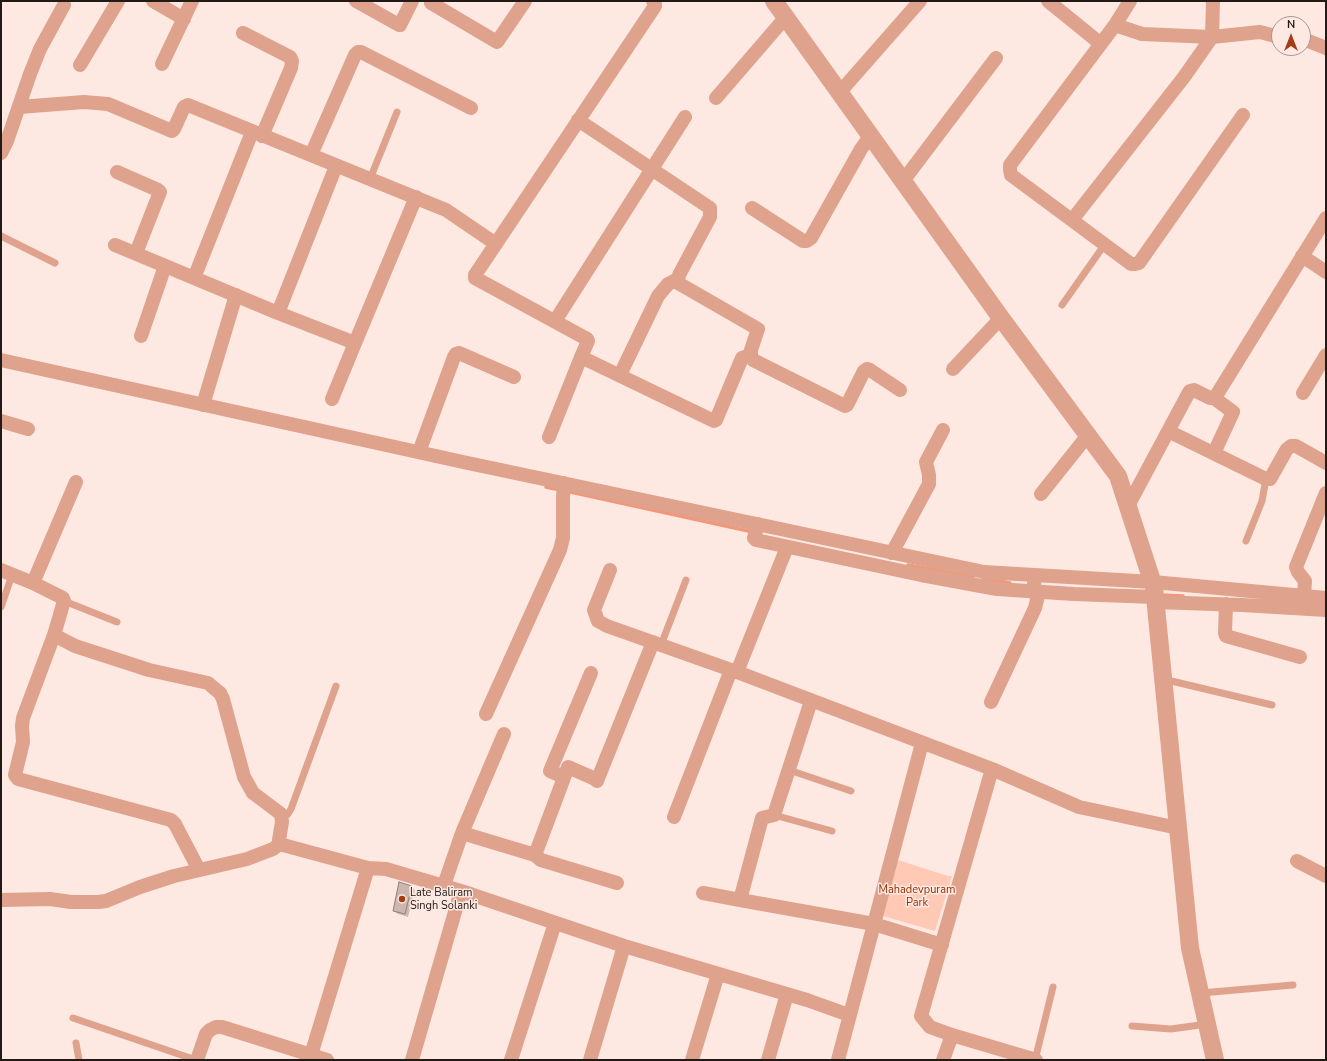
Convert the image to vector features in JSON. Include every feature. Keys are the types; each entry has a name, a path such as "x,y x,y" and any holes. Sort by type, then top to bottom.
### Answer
{"street":[{"path":"80,65 118,1"},
{"path":"153,1 184,19"},
{"path":"162,64 192,1"},
{"path":"356,1 399,25 412,1"},
{"path":"431,3 497,42 525,1"},
{"path":"549,437 588,341 587,338 474,276 655,6 656,4 653,1"},
{"path":"774,1 1002,318 1118,476 1154,593 1190,948 1215,1060"},
{"path":"840,92 920,1"},
{"path":"1048,1 1101,44"},
{"path":"1130,1 1115,25 1010,165 1011,175 1131,264 1139,263 1243,115"},
{"path":"1072,220 1184,77 1212,36 1213,1"},
{"path":"1,153 7,141 40,49 64,5"},
{"path":"716,98 786,18"},
{"path":"1115,25 1142,34 1212,36 1260,32 1271,35"},
{"path":"194,278 257,134 291,68 292,61 290,57 243,32"},
{"path":"1311,42 1326,48"},
{"path":"311,156 355,55 358,52 361,52 471,108"},
{"path":"904,181 996,58"},
{"path":"18,107 84,102 108,104 172,131 184,107 188,105 446,210 496,244"},
{"path":"555,320 685,117"},
{"path":"578,120 710,208 710,217 678,280 668,284 658,296 620,375"},
{"path":"752,208 803,241 807,241 811,238 861,149 871,136"},
{"path":"278,313 336,166"},
{"path":"117,172 160,192 136,253"},
{"path":"332,399 416,197"},
{"path":"1214,398 1326,218"},
{"path":"115,245 236,296 355,343"},
{"path":"1302,256 1326,272"},
{"path":"141,336 165,266"},
{"path":"678,280 678,284 758,329 751,355 753,360 845,406 847,405 864,371 867,369 900,390"},
{"path":"203,405 236,296"},
{"path":"953,369 1002,318"},
{"path":"419,452 456,354 459,353 514,377"},
{"path":"581,357 714,421 716,420 742,358 751,355"},
{"path":"1303,393 1326,355"},
{"path":"1,360 419,452 564,488 756,530 892,553 1034,583 1154,593 1304,596 1326,598"},
{"path":"1128,506 1190,391 1194,390 1210,398 1214,398 1233,412 1214,454"},
{"path":"1,421 28,429"},
{"path":"892,553 929,484 929,474 926,462 943,430"},
{"path":"1168,431 1266,479 1270,478 1291,446 1296,446 1326,463"},
{"path":"1041,494 1088,435"},
{"path":"33,583 76,482"},
{"path":"486,714 560,550 563,538 564,488"},
{"path":"1304,596 1305,581 1296,567 1326,492"},
{"path":"756,530 756,540 921,575 997,589 1034,583"},
{"path":"674,817 787,547"},
{"path":"610,570 594,610 598,620 607,626 734,671 922,744 992,769 1079,807 1178,828"},
{"path":"6,572 33,583 63,598 64,601 54,635 23,718 23,742 15,775 18,779 171,820 175,824 198,870"},
{"path":"991,702 1035,608 1036,600 1034,583"},
{"path":"1154,593 1226,604 1326,610"},
{"path":"1226,604 1226,636 1300,657"},
{"path":"54,635 82,648 149,670 208,683 220,693 223,699 244,776 249,786 253,793 281,814 282,818 279,840 281,843"},
{"path":"535,855 568,767 597,781 657,644"},
{"path":"564,777 550,771 590,673"},
{"path":"740,900 762,818 774,815 811,701"},
{"path":"444,886 462,833 504,734"},
{"path":"838,1060 922,744"},
{"path":"992,769 921,1016 930,1027 1036,1060"},
{"path":"462,833 535,855 541,860 617,883"},
{"path":"1,900 38,898 71,902 106,901 140,887 174,876 252,858 273,849 281,843"},
{"path":"281,843 368,868 386,869 461,891 624,946 787,994 849,1015"},
{"path":"1297,861 1326,876"},
{"path":"311,1055 368,868"},
{"path":"412,1060 461,891"},
{"path":"703,893 874,924 942,945"},
{"path":"511,1060 555,923"},
{"path":"590,1060 624,946"},
{"path":"692,1060 718,974"},
{"path":"768,1060 787,994"},
{"path":"197,1060 206,1034 216,1027 327,1060"},
{"path":"943,1060 952,1035"}],"lane":[{"path":"370,179 397,112"},
{"path":"1,236 55,263"},
{"path":"1062,305 1105,244"},
{"path":"1246,541 1262,501 1266,479"},
{"path":"1,607 6,572"},
{"path":"657,644 686,580"},
{"path":"64,601 116,622"},
{"path":"1163,679 1272,705"},
{"path":"282,818 288,814 291,809 336,686"},
{"path":"789,770 852,791"},
{"path":"774,815 832,831"},
{"path":"1201,993 1293,985"},
{"path":"1036,1060 1053,987"},
{"path":"73,1018 197,1060"},
{"path":"1132,1026 1171,1029 1208,1024"},
{"path":"76,1043 79,1060"}],"green space":[{"name":"Mahadevpuram Park","path":"898,860 952,876 935,931 883,916"}],"building":[{"name":"Late Baliram Singh Solanki","path":"399,882 412,886 405,914 393,911"}],"waterway":[{"path":"546,487 560,490"},
{"path":"566,491 753,532"},
{"path":"908,565 973,577"},
{"path":"983,578 1010,583"},
{"path":"1160,595 1183,596"}],"place":[{"name":"Late Baliram Singh Solanki","path":"402,899"}]}
